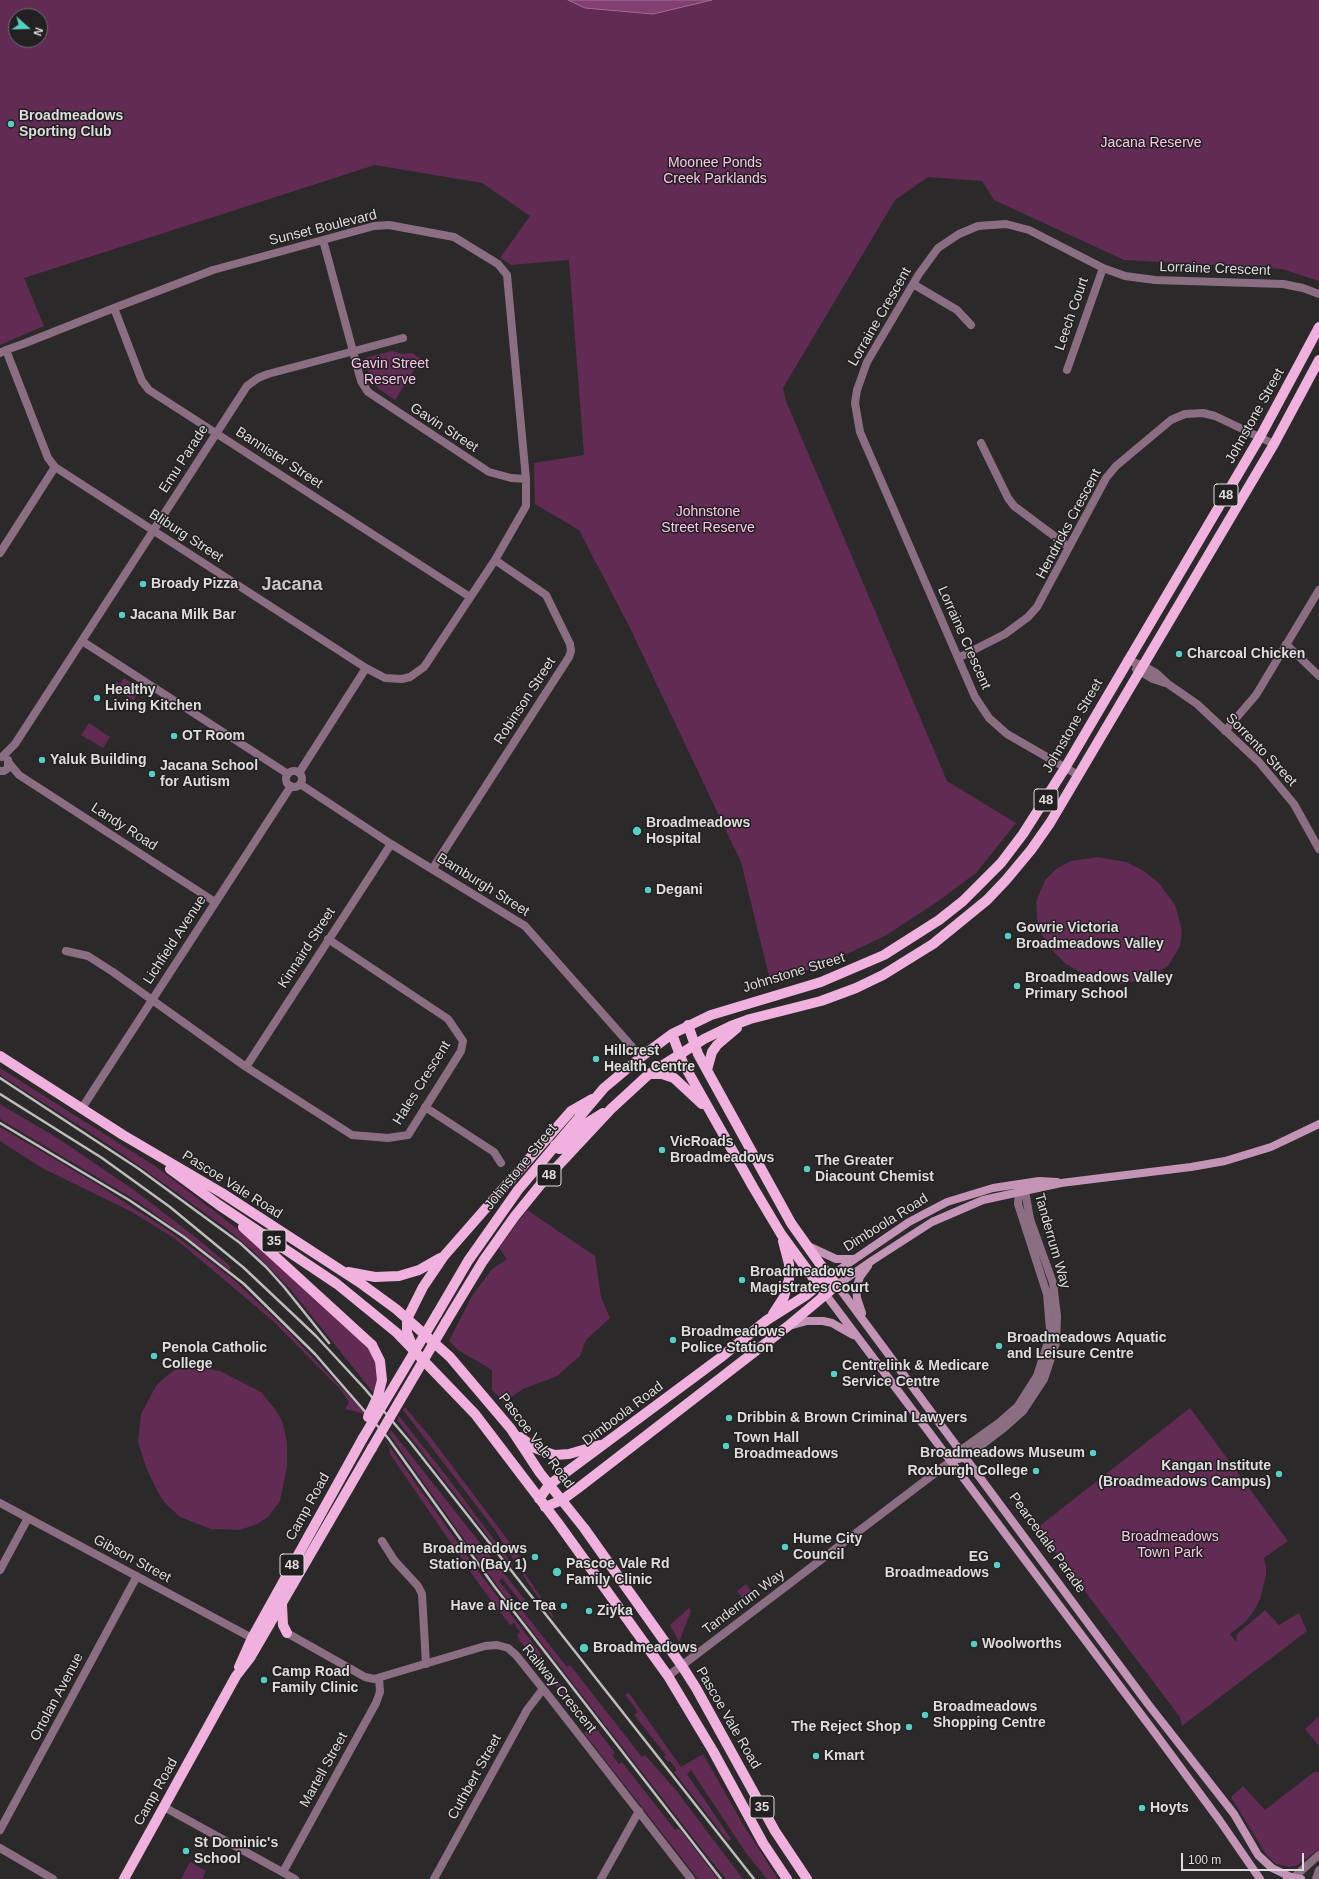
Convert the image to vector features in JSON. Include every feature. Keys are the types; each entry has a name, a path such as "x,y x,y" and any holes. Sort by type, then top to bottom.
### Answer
{"main road":[{"name":"Johnstone Street","path":"363,1438 498,1215 604,1088 641,1056 672,1034 688,1025 726,1009 832,978 884,955 939,920 963,901 994,870 1023,834 1065,768 1127,660 1260,437 1319,327"},
{"name":"Johnstone Street","path":"372,1448 446,1322 483,1262 515,1216 541,1184 611,1109 649,1074 694,1044 750,1019 821,1000 856,988 883,975 933,944 987,900 1006,880 1031,850 1050,823 1140,668 1274,444 1319,360"},
{"path":"994,870 1006,880"},
{"path":"707,1070 712,1052 717,1045 727,1035 750,1019"},
{"name":"Pearcedale Parade","path":"688,1025 694,1044 707,1070 791,1223 805,1245 838,1285"},
{"name":"Pearcedale Parade","path":"672,1034 679,1054 781,1234 826,1295"},
{"name":"Pascoe Vale Road","path":"0,1056 123,1135 219,1205 337,1284 397,1333 475,1414 668,1676 713,1751 763,1843 787,1879"},
{"path":"649,1074 662,1074 674,1078 694,1096 715,1119"},
{"path":"418,1355 407,1333 407,1319 423,1287 447,1252 571,1111 589,1101 604,1088"},
{"path":"555,1145 559,1149 564,1148 590,1121 611,1109"},
{"name":"Pascoe Vale Road","path":"123,1135 222,1193 341,1270 382,1298 450,1358 511,1430 549,1485 584,1528 682,1666 700,1694 775,1831 807,1879"},
{"path":"744,1171 758,1163"},
{"path":"219,1205 372,1345 380,1361 382,1380 378,1396 365,1422 363,1438"},
{"path":"767,1320 781,1302 789,1279 789,1264 781,1234"},
{"path":"341,1270 372,1277 399,1276 422,1268 447,1252"},
{"name":"Dimboola Road","path":"830,1276 767,1320 720,1358 549,1485 542,1503 562,1500 788,1326 838,1285"},
{"path":"511,1430 535,1448 554,1455 569,1454 610,1441"},
{"name":"Camp Road","path":"124,1879 236,1676 363,1438"},
{"name":"Camp Road","path":"256,1639 282,1601 372,1448"},
{"path":"256,1639 270,1632 287,1633 283,1625 281,1614 282,1601"}],"street":[{"name":"Lorraine Crescent","path":"1078,775 1017,740 996,725 975,698 865,445 856,416 857,390 867,362 913,284 938,248 949,239 966,230 993,224 1018,226 1029,230 1103,268 1137,278 1283,284 1303,288 1319,294"},
{"name":"Sunset Boulevard","path":"3,351 213,270 374,226 389,225 454,237 502,267 508,279 526,479 526,506 495,560 470,598"},
{"name":"Gavin Street","path":"323,240 361,381 372,396 489,472 506,477 526,479"},
{"name":"Leech Court","path":"1067,370 1103,268"},
{"path":"913,284 957,310 971,324"},
{"name":"Bannister Street","path":"114,308 146,386 470,598"},
{"name":"Emu Parade","path":"3,766 15,744 242,392 253,381 268,374 403,338"},
{"name":"Bliburg Street","path":"3,351 48,458 55,467 379,676 393,680 410,677 419,672 430,660 470,598"},
{"name":"Hendricks Crescent","path":"958,658 1006,634 1028,617 1045,594 1106,478 1116,466 1171,420 1185,414 1204,413 1215,416 1274,444"},
{"path":"981,443 1008,498 1014,506 1069,547"},
{"path":"0,553 55,467"},
{"name":"Robinson Street","path":"433,868 569,657 571,651 570,644 546,596 495,560"},
{"path":"1226,731 1256,695 1319,590"},
{"path":"82,640 288,774"},
{"path":"1286,644 1319,676"},
{"name":"Sorrento Street","path":"1127,660 1140,668 1156,673 1168,684 1197,704 1275,779 1294,804 1319,849"},
{"path":"299,773 366,668"},
{"name":"Landy Road","path":"3,766 215,902"},
{"path":"293,771 299,773 302,777 295,785 286,780 288,774 293,771"},
{"name":"Bamburgh Street","path":"295,785 433,868 525,926 641,1056"},
{"name":"Lichfield Avenue","path":"82,1108 215,902 295,785"},
{"name":"Kinnaird Street","path":"246,1067 391,844"},
{"name":"Hales Crescent","path":"66,951 91,957 246,1067 352,1135 388,1138 408,1135 461,1051 463,1041 448,1018 328,939"},
{"path":"426,1107 494,1152 501,1163"},
{"name":"Dimboola Road","path":"838,1285 873,1260 932,1222 977,1202 1020,1189 1039,1181 1061,1183 1191,1167 1225,1160 1271,1146 1319,1124"},
{"name":"Dimboola Road","path":"830,1276 926,1212 947,1202 976,1192 1020,1189"},
{"name":"Tanderrum Way","path":"668,1676 951,1461 964,1453 1018,1406 1037,1376 1048,1342 1049,1316 1045,1285 1018,1204 1020,1189"},
{"path":"926,1212 932,1222"},
{"path":"805,1245 836,1259 855,1258"},
{"path":"864,1318 857,1298 856,1288 860,1277 873,1260"},
{"name":"Pearcedale Parade","path":"838,1285 964,1453 1148,1704 1234,1814 1258,1854 1272,1868 1293,1878"},
{"name":"Pearcedale Parade","path":"826,1295 1155,1733 1220,1821 1260,1879"},
{"path":"788,1326 807,1321 824,1321 843,1328 859,1339"},
{"name":"Gibson Street","path":"0,1503 256,1639"},
{"path":"0,1570 28,1518"},
{"path":"382,1541 394,1560 418,1586 422,1594 426,1664"},
{"name":"Ortolan Avenue","path":"0,1830 137,1576"},
{"name":"Railway Crescent","path":"287,1633 365,1677 379,1678 490,1645 503,1646 516,1655 691,1879"},
{"name":"Martell Street","path":"282,1872 376,1703 380,1692 379,1678"},
{"name":"Cuthbert Street","path":"434,1879 527,1710 543,1689"},
{"path":"164,1807 295,1879"},
{"path":"600,1879 639,1811"},
{"path":"0,1848 53,1879"},
{"path":"1293,1878 1319,1855"},
{"path":"1316,1879 1319,1870"}],"green space":[{"path":"0,0 1319,0 1319,281 1282,269 1124,260 994,200 982,181 928,177 895,200 783,388 786,401 947,781 1016,823 976,873 937,902 885,936 819,967 795,974 771,984 741,862 630,628 579,530 535,504 534,463 584,455 569,260 511,265 500,258 530,216 482,183 375,165 24,278 44,326 0,345"},
{"name":"Gavin Street Reserve","path":"391,351 403,354 412,353 421,359 395,400 379,389 371,381 365,360 366,358"},
{"path":"124,678 139,688 134,701 113,687 117,682 120,684"},
{"path":"89,723 110,737 103,748 81,735"},
{"path":"1098,857 1126,862 1144,871 1159,883 1175,905 1182,930 1180,946 1168,966 1147,979 1120,984 1091,978 1066,964 1052,950 1042,935 1037,919 1036,902 1045,880 1056,869 1071,861"},
{"path":"0,1068 155,1166 252,1240 369,1347 379,1375 376,1396 291,1290 251,1249 227,1229 138,1165 0,1075"},
{"path":"0,1104 59,1139 134,1190 198,1239 231,1267 229,1270 207,1252 137,1201 0,1119"},
{"path":"0,1127 95,1183 169,1231 234,1280 287,1330 366,1414 365,1416 359,1412 345,1409 349,1402 341,1390 273,1321 174,1238 132,1212 42,1168 0,1141"},
{"path":"527,1210 595,1256 601,1297 610,1318 586,1340 580,1356 557,1376 523,1389 504,1402 492,1390 492,1370 458,1350 449,1341 472,1296 492,1269 507,1259 499,1248"},
{"path":"201,1367 220,1371 261,1392 275,1409 282,1421 285,1433 287,1443 287,1467 280,1501 268,1517 257,1524 240,1530 211,1529 180,1517 165,1503 159,1494 147,1470 138,1442 141,1414 156,1386 175,1370"},
{"path":"405,1407 431,1438 520,1557 516,1560 554,1617 552,1617 528,1583 495,1530 403,1410"},
{"name":"Broadmeadows Town Park","path":"1190,1408 1288,1541 1264,1558 1266,1575 1260,1599 1254,1611 1245,1622 1230,1634 1236,1642 1237,1634 1265,1610 1279,1625 1299,1613 1307,1631 1182,1726 1180,1717 1037,1528"},
{"path":"399,1416 448,1478 513,1565 511,1566 397,1420"},
{"path":"391,1430 525,1600 521,1603 502,1578 499,1581 567,1667 570,1665 642,1757 645,1755 675,1789 743,1879 726,1879 708,1857 501,1591 389,1434"},
{"path":"385,1440 478,1571 541,1654 539,1656 562,1686 559,1688 562,1692 565,1689 583,1712 579,1715 520,1641 517,1635 520,1632 514,1623 510,1625 481,1587 390,1454 390,1448"},
{"path":"746,1584 752,1592 743,1599 737,1591"},
{"path":"689,1608 691,1611 679,1642 670,1625"},
{"path":"629,1693 681,1767 703,1754 744,1826 778,1879 767,1879 746,1853 691,1770 687,1774 731,1839 728,1841 674,1772 677,1770 670,1761 668,1762 664,1757 666,1755 634,1715 638,1712 625,1695"},
{"path":"1319,1716 1319,1746 1305,1729"},
{"path":"592,1723 615,1753 612,1755 619,1764 622,1762 675,1830 678,1828 681,1831 718,1879 698,1879 584,1733 590,1728 589,1726"},
{"path":"1314,1772 1319,1772 1319,1849 1298,1865 1289,1867 1276,1864 1267,1856 1231,1797 1243,1786 1265,1810"},
{"path":"190,1862 206,1871 202,1879 181,1879"}],"shaded area":[{"path":"568,0 712,0 653,14 585,8"}],"railway":[{"path":"0,1078 139,1169 240,1243 266,1267 284,1287 329,1343"},
{"path":"0,1094 102,1158 170,1207 244,1268 316,1336 365,1389 410,1442 754,1879"},
{"path":"0,1123 129,1200 184,1237 244,1284 315,1354 388,1438 494,1586 721,1879"}],"place":[{"name":"Broadmeadows Sporting Club","path":"11,124"},
{"name":"Broady Pizza","path":"143,584"},
{"name":"Jacana Milk Bar","path":"122,615"},
{"name":"Charcoal Chicken","path":"1179,654"},
{"name":"Healthy Living Kitchen","path":"97,698"},
{"name":"OT Room","path":"174,736"},
{"name":"Yaluk Building","path":"42,760"},
{"name":"Jacana School for Autism","path":"152,774"},
{"name":"Broadmeadows Hospital","path":"637,831"},
{"name":"Degani","path":"648,890"},
{"name":"Gowrie Victoria Broadmeadows Valley","path":"1008,936"},
{"name":"Broadmeadows Valley Primary School","path":"1017,986"},
{"name":"Hillcrest Health Centre","path":"596,1059"},
{"name":"VicRoads Broadmeadows","path":"662,1150"},
{"name":"The Greater Diacount Chemist","path":"807,1169"},
{"name":"Broadmeadows Magistrates Court","path":"742,1280"},
{"name":"Broadmeadows Police Station","path":"673,1340"},
{"name":"Broadmeadows Aquatic and Leisure Centre","path":"999,1346"},
{"name":"Penola Catholic College","path":"154,1356"},
{"name":"Centrelink & Medicare Service Centre","path":"834,1374"},
{"name":"Dribbin & Brown Criminal Lawyers","path":"729,1418"},
{"name":"Town Hall Broadmeadows","path":"726,1446"},
{"name":"Broadmeadows Museum","path":"1093,1453"},
{"name":"Roxburgh College","path":"1036,1471"},
{"name":"Kangan Institute (Broadmeadows Campus)","path":"1279,1474"},
{"name":"Hume City Council","path":"785,1547"},
{"name":"Broadmeadows Station (Bay 1)","path":"535,1557"},
{"name":"EG Broadmeadows","path":"997,1565"},
{"name":"Pascoe Vale Rd Family Clinic","path":"557,1572"},
{"name":"Have a Nice Tea","path":"564,1606"},
{"name":"Ziyka","path":"589,1611"},
{"name":"Woolworths","path":"974,1644"},
{"name":"Broadmeadows","path":"584,1648"},
{"name":"Camp Road Family Clinic","path":"264,1680"},
{"name":"Broadmeadows Shopping Centre","path":"925,1715"},
{"name":"The Reject Shop","path":"909,1727"},
{"name":"Kmart","path":"816,1756"},
{"name":"Hoyts","path":"1142,1808"},
{"name":"St Dominic's School","path":"186,1851"}],"district":[{"name":"Jacana","path":"292,585"}],"park label":[{"name":"Jacana Reserve","path":"1151,143"},
{"name":"Moonee Ponds Creek Parklands","path":"715,172"},
{"name":"Johnstone Street Reserve","path":"708,520"}]}
